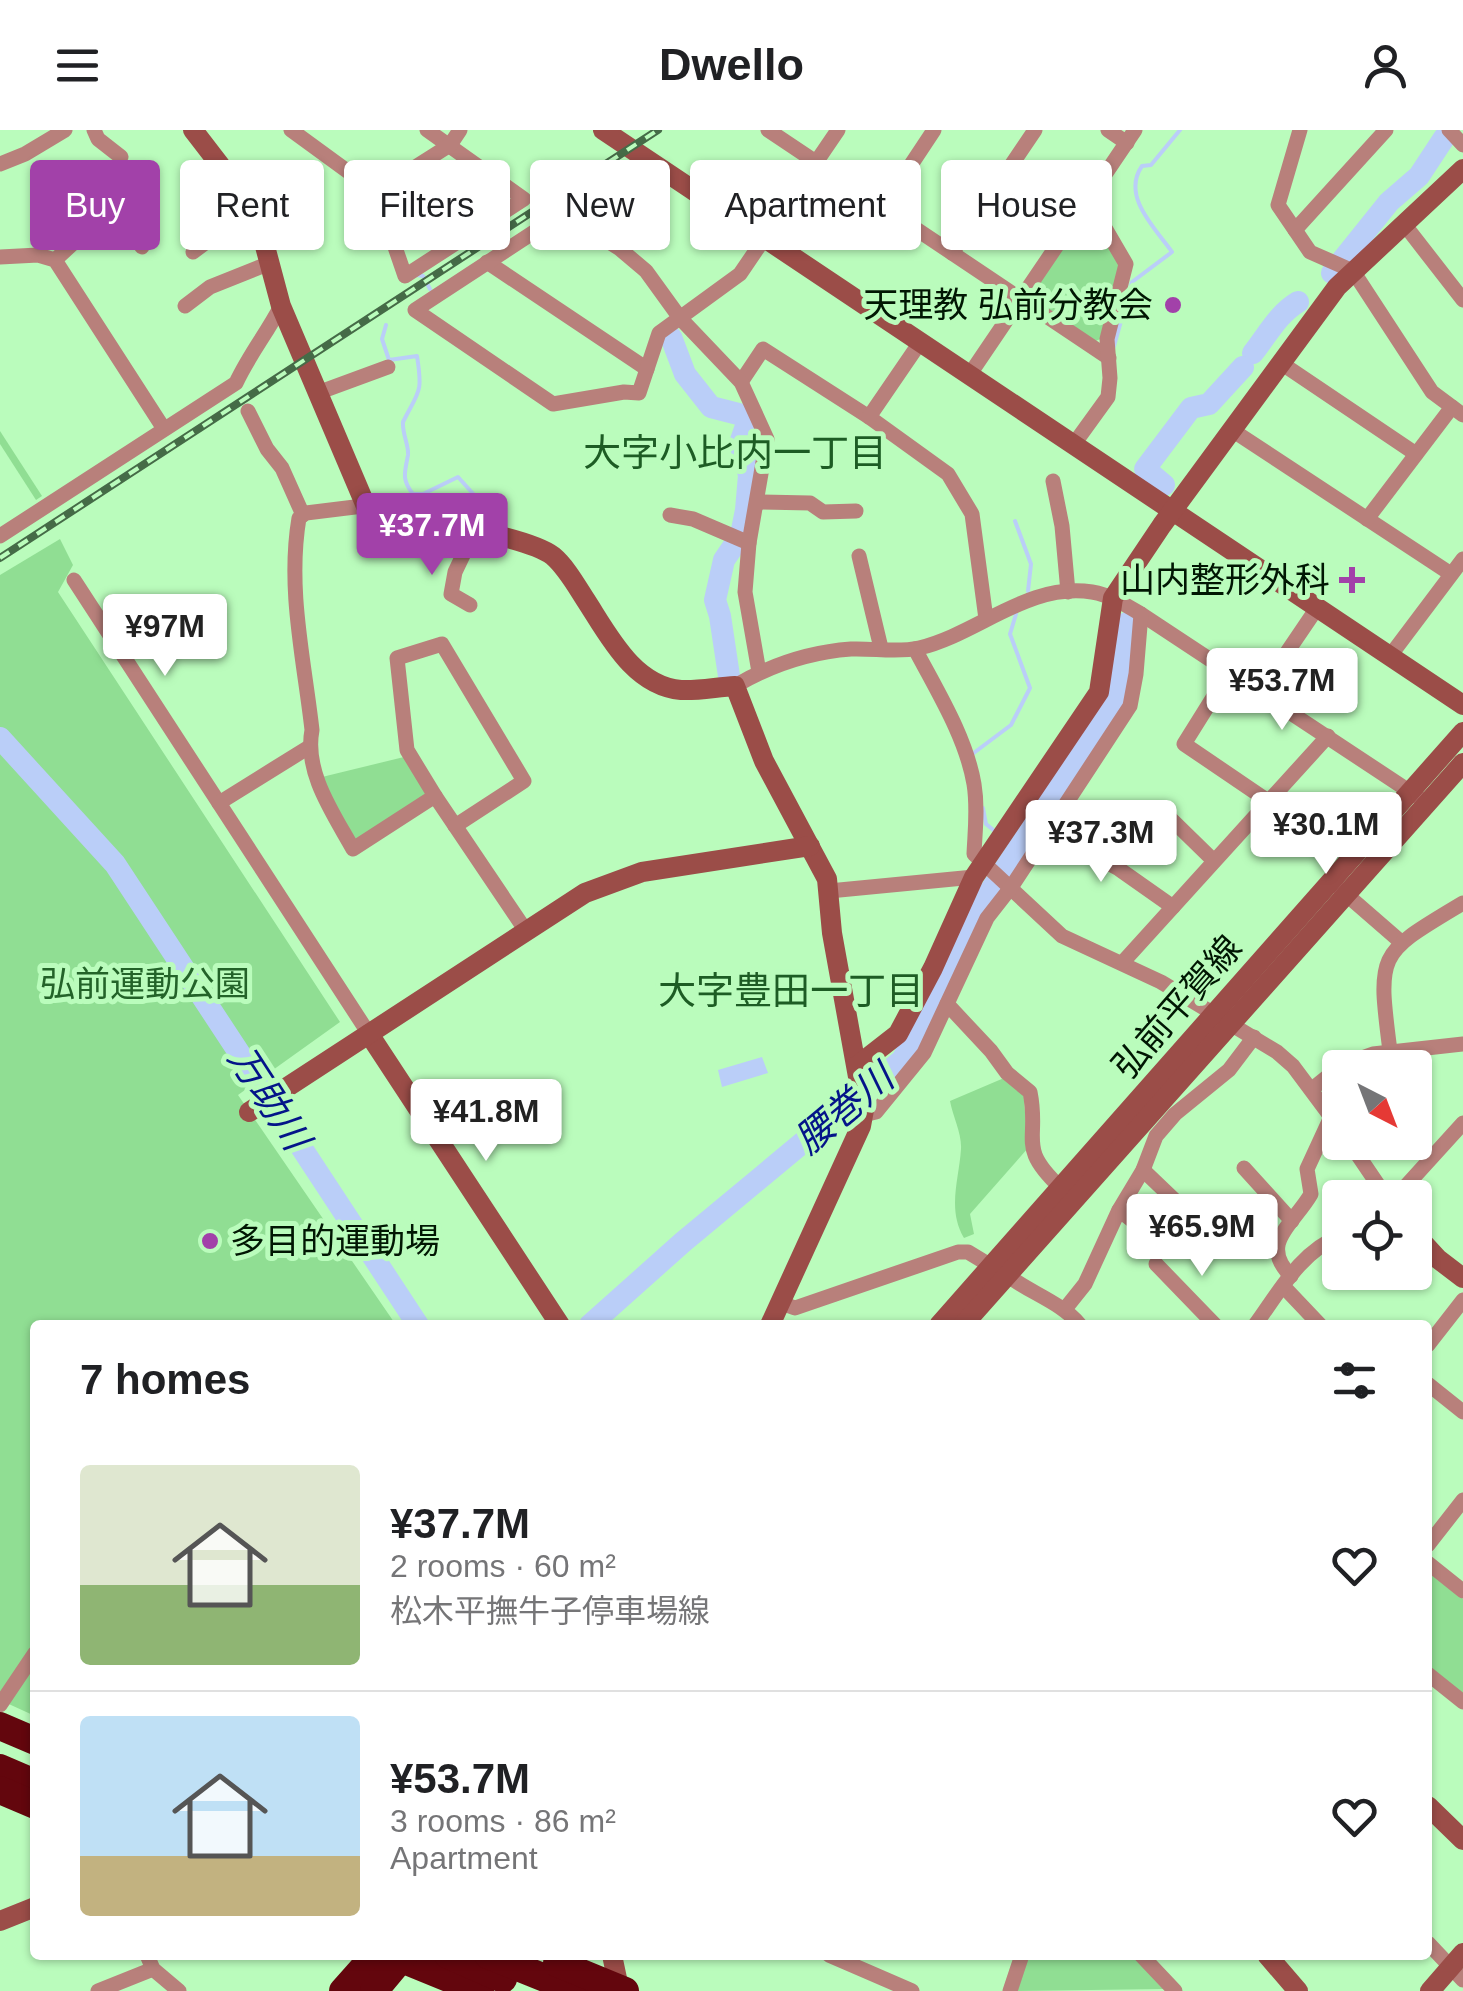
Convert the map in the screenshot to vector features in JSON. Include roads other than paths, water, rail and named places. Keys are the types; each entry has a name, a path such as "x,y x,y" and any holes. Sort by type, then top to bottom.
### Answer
{"highway":[{"path":"0,1726 30,1739"},
{"path":"0,1750 30,1779"},
{"path":"0,1768 30,1782"},
{"path":"0,1790 30,1785"},
{"path":"343,1991 387,1960"},
{"path":"374,1991 391,1960"},
{"path":"403,1960 480,1991"},
{"path":"460,1960 532,1991"},
{"path":"500,1960 576,1991"},
{"path":"550,1960 622,1990"}],"street":[{"path":"0,164 26,154 65,130"},
{"path":"94,130 98,139 121,157"},
{"path":"193,130 218,160"},
{"path":"291,130 344,169"},
{"path":"427,130 470,160"},
{"path":"427,160 450,146 460,130"},
{"path":"603,130 690,188"},
{"path":"768,130 814,160"},
{"path":"818,160 838,130"},
{"path":"913,160 934,130"},
{"path":"952,253 1035,130"},
{"path":"1108,130 1131,136 1112,164"},
{"path":"1300,130 1278,205 1310,252 1344,267 1432,392 1458,411 1416,454 1366,519"},
{"path":"1295,230 1386,130"},
{"path":"1449,130 1463,145"},
{"path":"858,1074 898,1034 982,869 1099,692 1114,598 1172,511 1281,363 1344,267 1404,224 1463,169"},
{"path":"510,189 524,199 510,208"},
{"path":"758,250 740,274 680,318 658,333 639,392 553,404 415,310 563,213 620,248 646,271 680,318 741,382 768,439 756,502 742,540 745,592 760,672"},
{"path":"1404,224 1463,300"},
{"path":"921,232 1109,358"},
{"path":"1074,444 1108,397 1108,339 1126,264 1112,240"},
{"path":"55,260 66,250"},
{"path":"266,250 282,306 352,469 363,506 368,511 512,540 552,556 614,642 647,678 680,690 734,686 760,672 824,653 915,649 932,644 1033,597 1093,592 1114,598 1141,614 1418,797"},
{"path":"395,250 404,276 445,250"},
{"path":"783,250 1463,705"},
{"path":"970,374 1054,250"},
{"path":"0,258 38,255 55,260 164,430"},
{"path":"487,262 648,369"},
{"path":"185,306 210,287 270,263"},
{"path":"0,536 236,384 252,350 266,336 282,306"},
{"path":"868,417 920,341"},
{"path":"741,382 763,350 948,474 972,514 986,620"},
{"path":"1281,363 1416,454"},
{"path":"320,392 388,367"},
{"path":"248,411 267,449 282,468 303,514"},
{"path":"1232,430 1451,574"},
{"path":"1053,481 1068,592"},
{"path":"756,502 810,503 823,512 856,510"},
{"path":"363,506 303,514 299,518 293,552 296,618 312,730 309,747 317,778 353,849 435,796"},
{"path":"670,516 692,519 742,540"},
{"path":"470,605 452,594 461,557 474,532"},
{"path":"859,556 881,648"},
{"path":"1390,656 1463,559"},
{"path":"74,580 555,1320"},
{"path":"1260,692 1317,608"},
{"path":"863,1113 876,1112 924,1054 987,918 1130,706 1141,614"},
{"path":"456,826 524,781 442,644 397,658 408,750 435,796 526,931"},
{"path":"915,649 958,734 974,781 974,854 982,869 1009,884 1062,936 1122,962 1221,1021 1254,1036 1293,1066 1322,1103"},
{"path":"1229,672 1184,744 1268,802"},
{"path":"734,686 764,761 829,890 832,933 863,1113 772,1320"},
{"name":"弘前平賀線","path":"944,1320 999,1270 1221,1021 1418,797 1463,732"},
{"path":"1122,962 1328,736"},
{"path":"218,803 309,747"},
{"name":"弘前平賀線","path":"1418,797 1463,762"},
{"path":"1170,818 1214,861"},
{"path":"1048,831 1119,870 1173,906"},
{"path":"254,1109 585,894 621,878 810,846"},
{"path":"829,890 982,869"},
{"path":"1339,887 1401,942"},
{"path":"1390,1050 1384,972 1390,954 1412,932 1463,903"},
{"path":"947,1004 991,1050 1007,1073 1030,1092 1031,1148 1036,1161 1061,1188"},
{"name":"弘前平賀線","path":"966,1320 1061,1188 1221,1021"},
{"path":"1066,1310 1085,1284 1119,1210 1143,1170 1152,1141 1166,1124 1229,1070 1254,1036"},
{"path":"1400,1050 1463,1044"},
{"path":"1312,1089 1322,1081"},
{"path":"1411,1180 1463,1124"},
{"path":"1316,1320 1287,1281 1276,1251 1277,1239 1311,1194 1307,1170 1322,1146"},
{"path":"1244,1168 1292,1221"},
{"path":"1143,1170 1188,1213"},
{"path":"1119,1210 1165,1246"},
{"path":"1210,1224 1230,1241 1256,1238 1276,1251"},
{"path":"1259,1320 1304,1259 1322,1245"},
{"path":"781,1303 795,1308 958,1252 968,1252 1032,1294 1066,1310 1075,1320"},
{"path":"1432,1252 1463,1278"},
{"path":"1156,1264 1210,1320"},
{"path":"1432,1339 1463,1300"},
{"path":"1432,1387 1463,1412"},
{"path":"1432,1539 1463,1500"},
{"path":"1432,1566 1463,1592"},
{"path":"0,1706 30,1661"},
{"path":"1432,1677 1463,1702"},
{"path":"1432,1810 1463,1840"},
{"path":"0,1921 30,1909"},
{"path":"1430,1991 1459,1967 1432,1945"},
{"path":"613,1960 622,1990"},
{"path":"845,1960 912,1991"},
{"path":"1010,1991 1020,1960"},
{"path":"1145,1960 1172,1990"},
{"path":"1271,1960 1294,1989"},
{"path":"98,1991 150,1962 180,1991"}],"water":[{"path":"762,1057 768,1073 722,1087 718,1070"}],"waterway":[{"path":"1114,346 1132,282 1172,252 1143,211 1135,189 1142,166 1151,165 1180,130"},
{"name":"腰巻川","path":"1332,273 1389,202 1419,176 1444,138"},
{"path":"417,275 423,276 430,289"},
{"name":"腰巻川","path":"1253,353 1279,318 1298,302"},
{"path":"386,325 382,339 389,360 417,356 419,368 418,391 403,422 408,451 407,484 413,494 423,494 458,477 477,498 481,514"},
{"path":"671,337 685,374 711,407 746,416 748,420 740,443 749,475 746,510 741,535 724,560 715,600 729,676"},
{"name":"腰巻川","path":"1164,485 1145,469 1191,408 1209,404 1243,367"},
{"path":"1015,521 1031,564 1028,591"},
{"path":"971,755 1011,725 1030,688 1010,634 1016,614"},
{"name":"腰巻川","path":"596,1320 902,1060 932,1008 973,917 1118,698 1127,623"},
{"name":"万助川","path":"0,738 115,864 415,1320"},
{"path":"983,808 986,824 997,833"},
{"path":"1008,842 1018,850"}],"railway":[{"path":"0,558 658,130"}],"place":[{"name":"天理教 弘前分教会","path":"1173,305"},
{"name":"山内整形外科","path":"1352,580"},
{"name":"多目的運動場","path":"210,1241"}],"district":[{"name":"大字小比内一丁目","path":"735,453"},
{"name":"大字豊田一丁目","path":"791,991"}],"park label":[{"name":"弘前運動公園","path":"145,984"}]}
